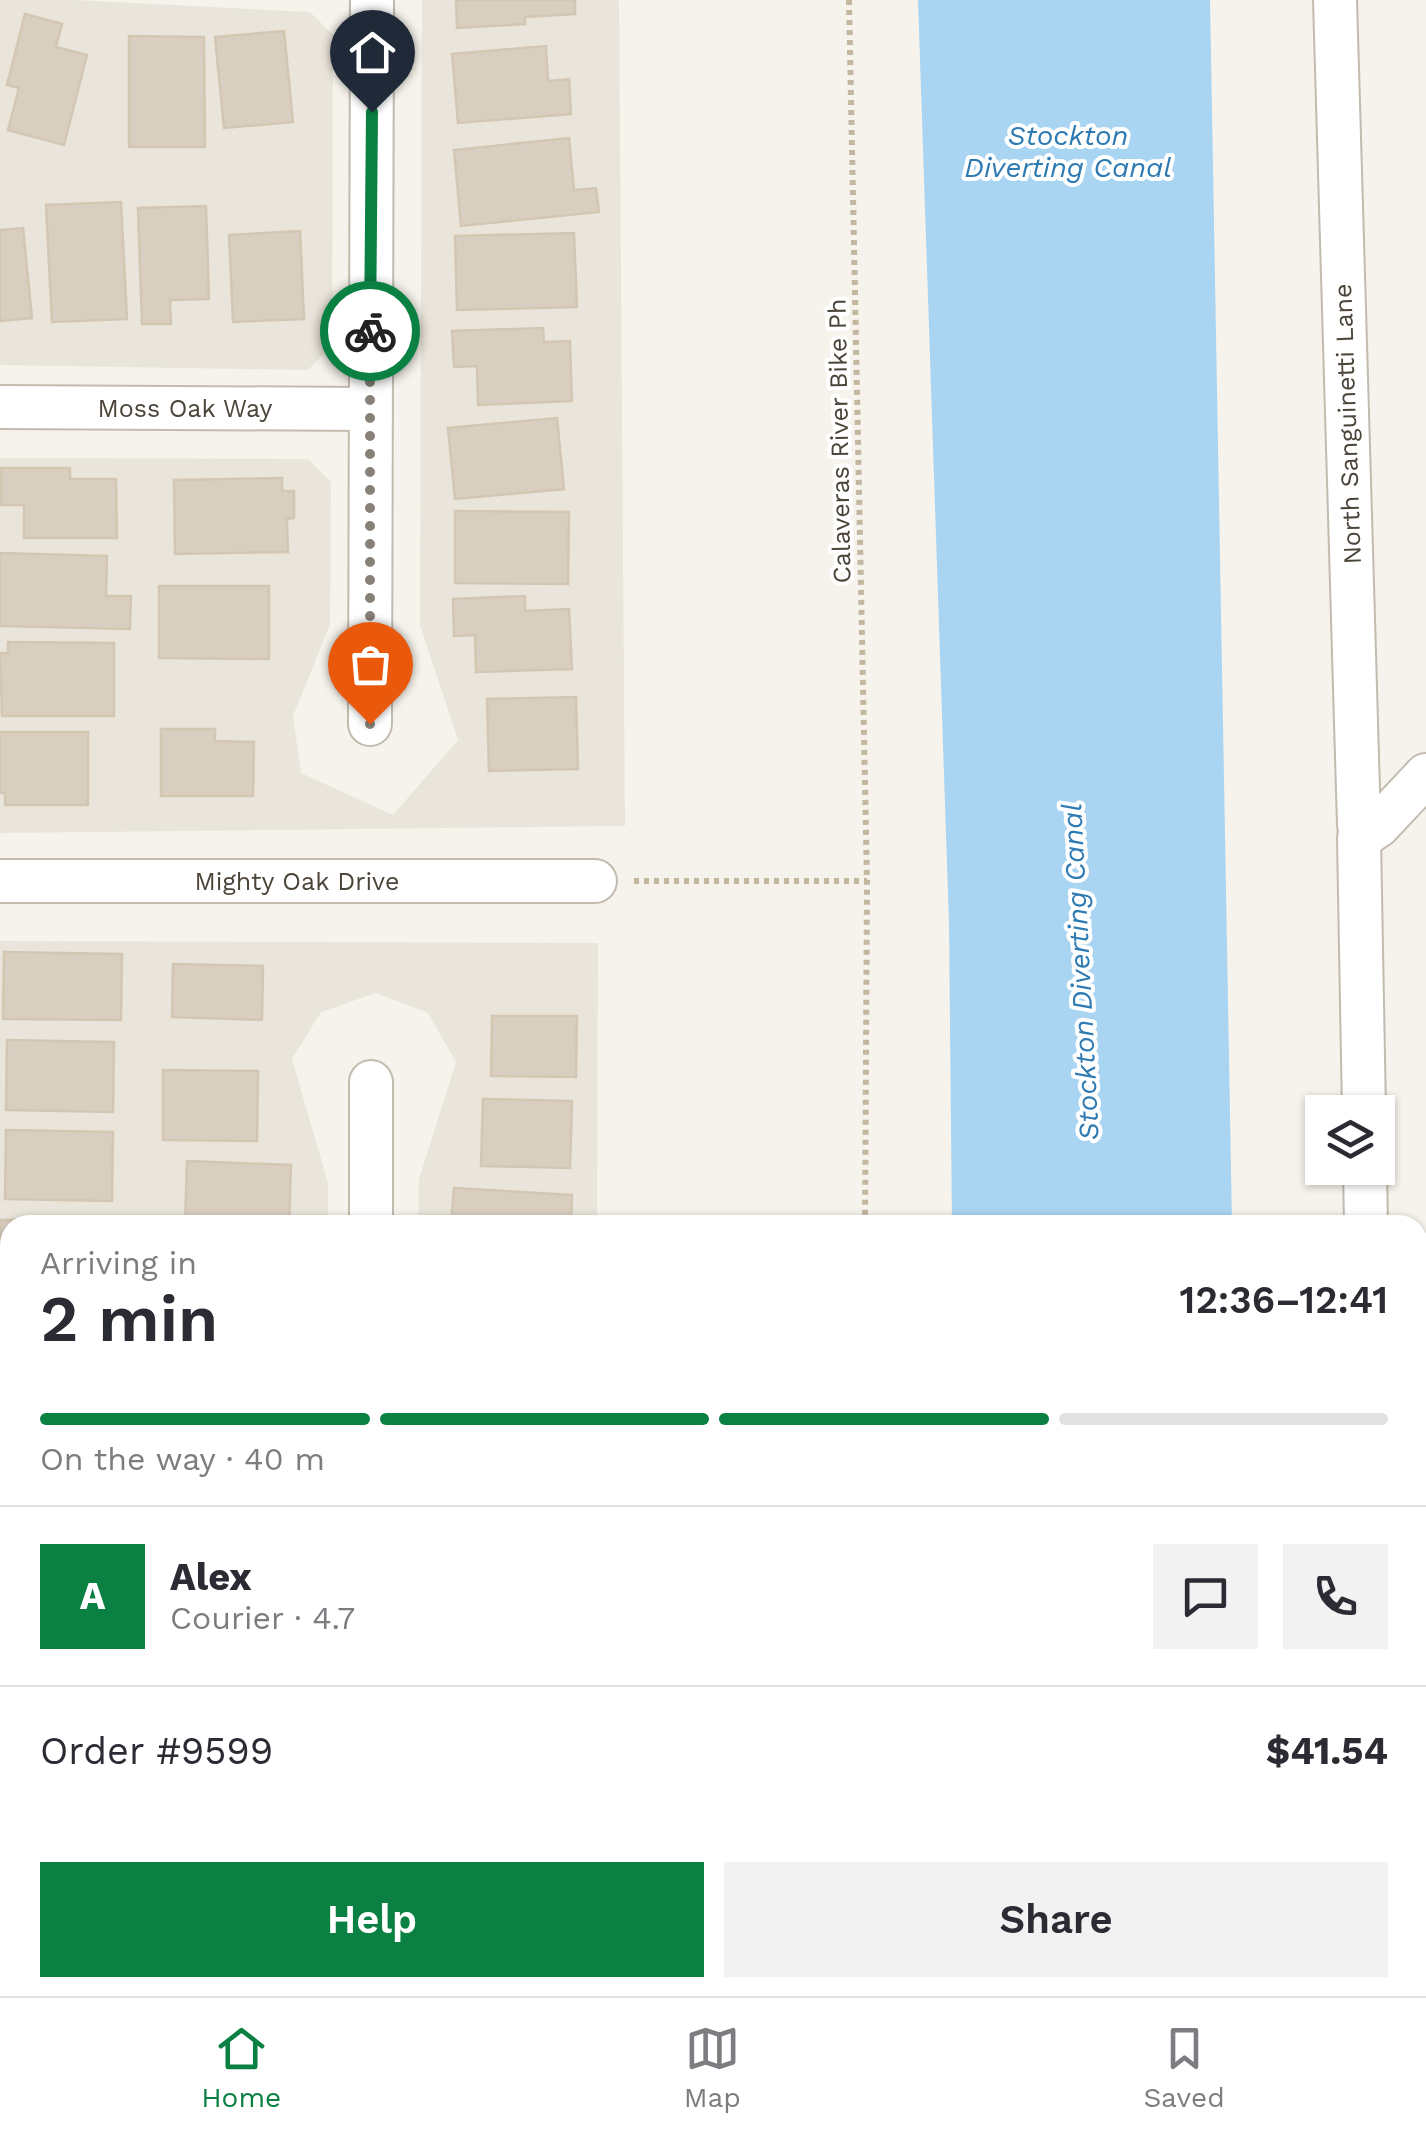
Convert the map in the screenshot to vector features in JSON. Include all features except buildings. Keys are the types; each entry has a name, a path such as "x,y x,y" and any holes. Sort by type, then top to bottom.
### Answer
{"street":[{"path":"370,724 372,0"},
{"name":"North Sanguinetti Lane","path":"1335,0 1359,825 1363,836 1364,1095"},
{"name":"Moss Oak Way","path":"0,407 370,409"},
{"path":"1363,836 1426,774"},
{"name":"Mighty Oak Drive","path":"0,881 595,881"},
{"path":"371,1215 372,1082"},
{"path":"1365,1185 1366,1215"}],"path":[{"name":"Calaveras River Bike Ph","path":"848,0 867,881 865,1215"},
{"path":"595,881 867,881"}],"shaded area":[{"path":"0,0 310,12 333,35 332,346 308,370 0,365"},
{"path":"422,0 619,0 625,826 0,833 0,458 308,459 331,482 330,625 293,716 301,773 393,815 458,740 420,625"},
{"path":"0,941 598,943 597,1215 418,1215 419,1179 456,1062 428,1013 376,993 321,1012 292,1059 328,1183 328,1215 0,1215"}],"water":[{"name":"Stockton Diverting Canal","path":"918,0 1210,0 1232,1215 952,1215 949,923"}],"way so far":[{"path":"370,331 370,724"}],"route":[{"path":"370,331 372,112"}]}
